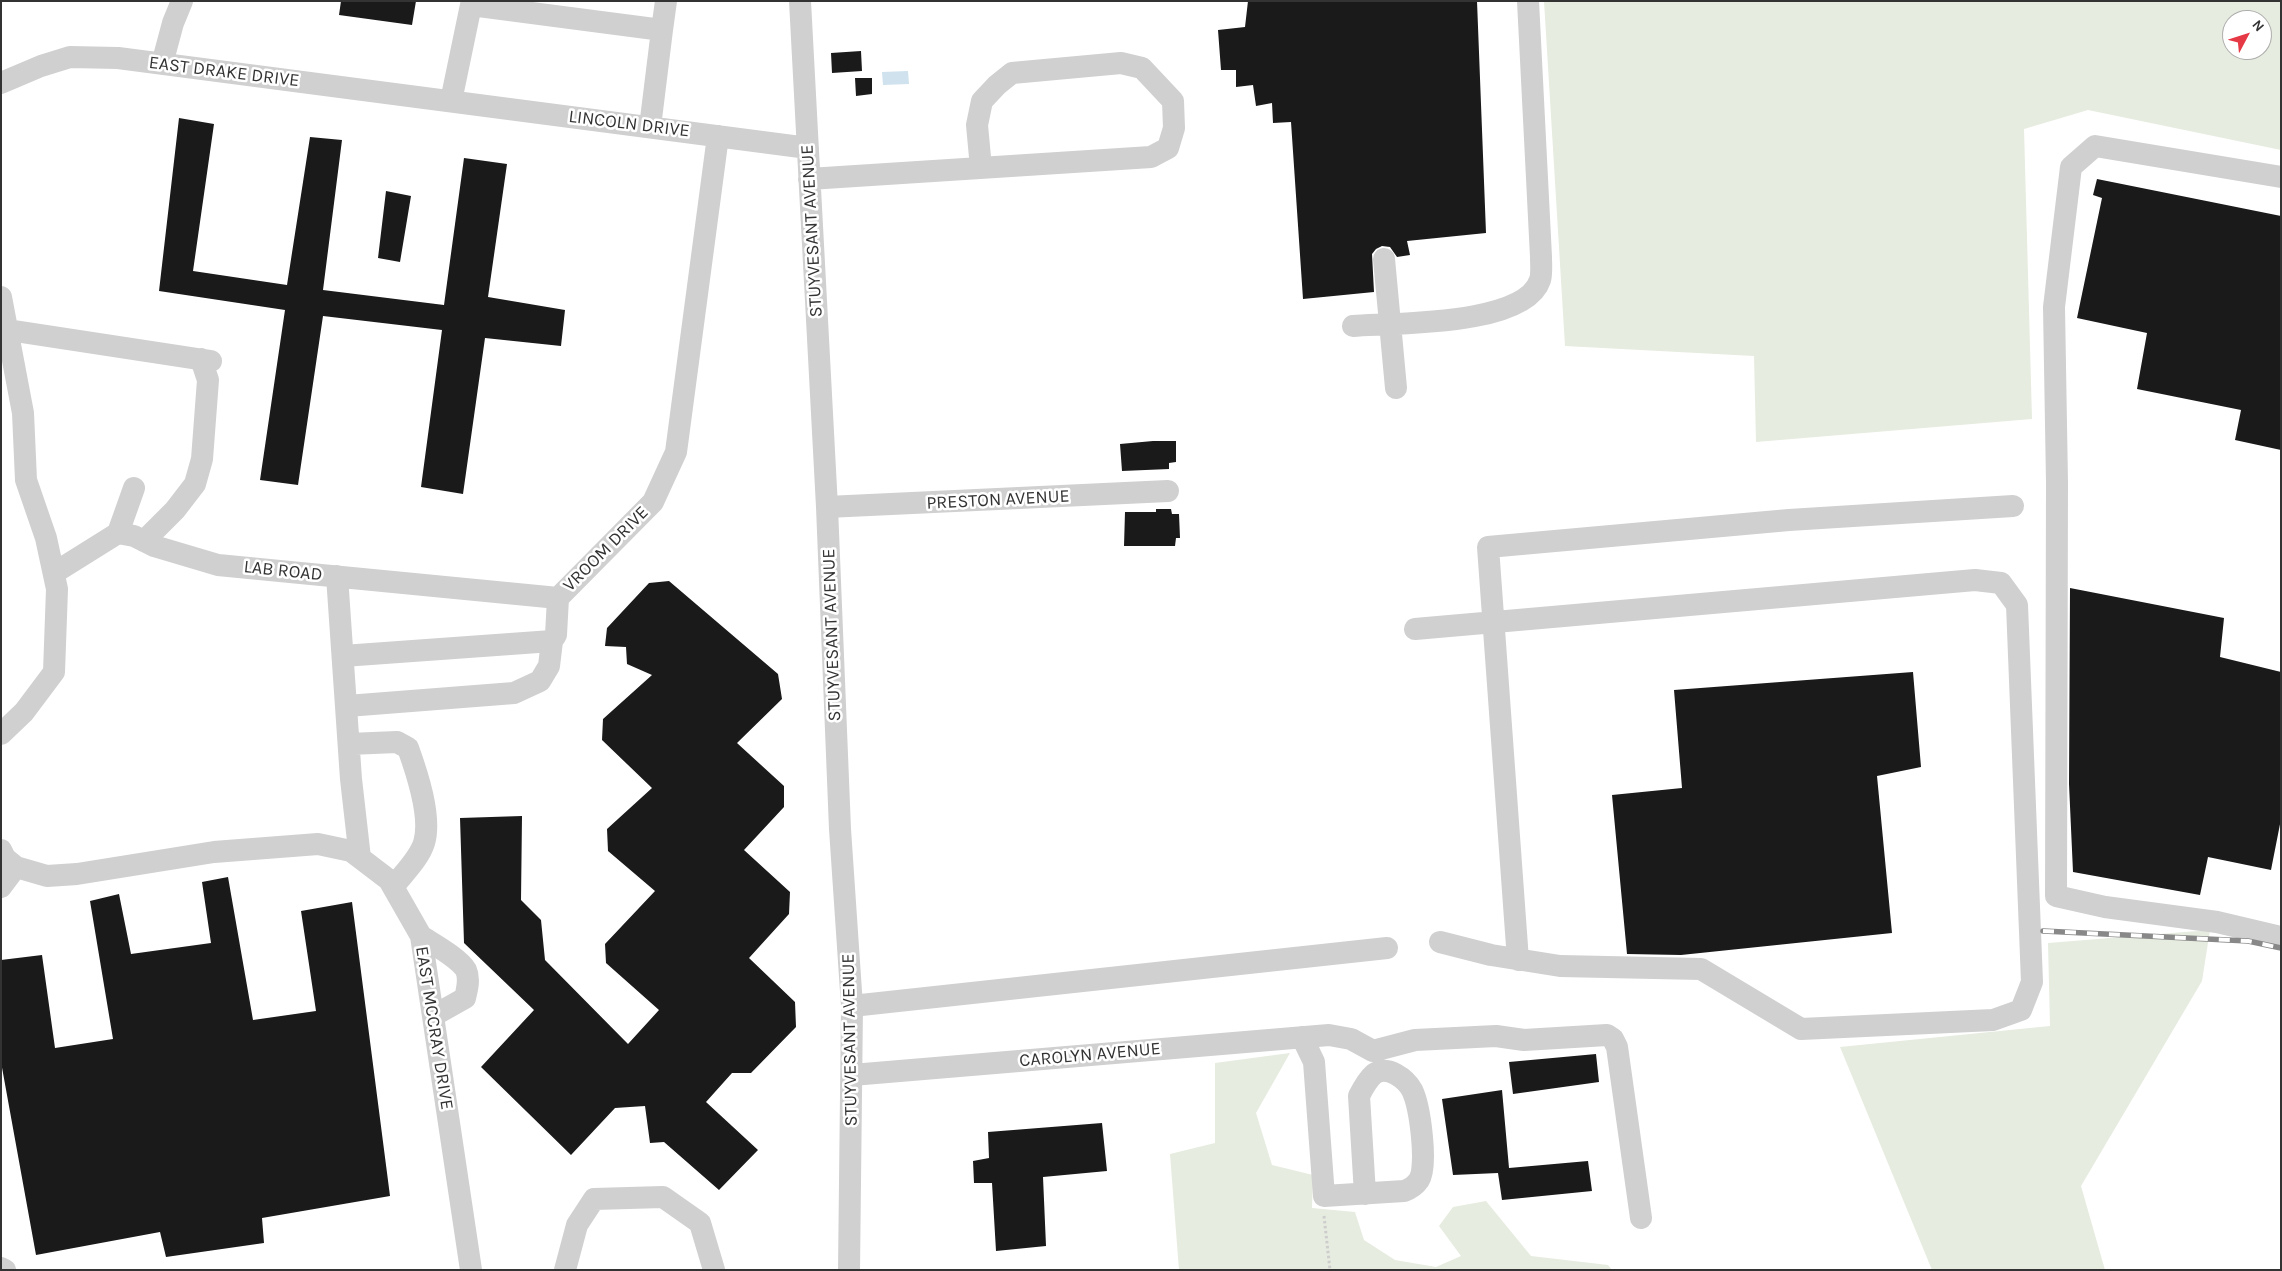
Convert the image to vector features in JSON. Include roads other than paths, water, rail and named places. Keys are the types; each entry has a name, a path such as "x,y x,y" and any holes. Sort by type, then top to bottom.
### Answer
{"street":[{"path":"162,64 173,22 182,1"},
{"path":"650,127 666,1"},
{"name":"STUYVESANT AVENUE","path":"800,1 827,507 840,829 852,1006 850,1270"},
{"path":"1353,326 1489,315 1513,306 1529,295 1540,280 1541,257 1528,1"},
{"path":"451,101 471,5 662,30"},
{"name":"EAST DRAKE DRIVE","path":"1,83 41,66 70,57 118,58 451,101"},
{"path":"809,179 981,168 1151,157 1168,148 1174,128 1173,101 1142,68 1121,63 1012,73 982,101 977,126 981,168"},
{"name":"LINCOLN DRIVE","path":"451,101 808,148"},
{"name":"VROOM DRIVE","path":"337,576 558,598 653,502 676,452 718,136"},
{"path":"2281,177 2095,146 2071,167 2054,307 2057,483 2056,896 2105,907 2217,922 2281,936"},
{"path":"1384,260 1388,324 1396,388"},
{"path":"1,297 5,331 23,413 26,480 46,538 57,589 54,672 24,712 1,734"},
{"path":"5,331 206,360 208,380 204,443 196,484 175,510 144,541"},
{"path":"54,573 118,533 134,488"},
{"name":"PRESTON AVENUE","path":"827,507 1168,490"},
{"path":"1518,960 1488,547 1780,521 2013,506"},
{"name":"LAB ROAD","path":"118,533 134,536 154,546 218,564 337,576 349,744 360,858"},
{"path":"1415,629 1975,580 2001,583 2017,605 2032,982 2021,1010 1994,1020 1802,1029 1701,969 1560,966 1518,960 1440,942"},
{"path":"347,706 514,693 540,680 550,666 552,641 556,635 558,598"},
{"path":"343,656 552,641"},
{"path":"349,744 397,742 408,748 417,774 427,827 424,844 393,887"},
{"name":"EAST MCCRAY DRIVE","path":"16,867 47,876 77,874 214,852 318,844 351,851 389,880 421,936 471,1270"},
{"path":"1,850 5,858 16,867 1,888"},
{"path":"421,936 449,954 466,970 468,985 465,998 433,1016"},
{"path":"852,1006 1387,948"},
{"path":"1365,1194 1359,1096 1374,1062 1415,1040 1496,1036 1524,1040 1607,1034 1618,1047 1641,1218"},
{"name":"CAROLYN AVENUE","path":"852,1075 1328,1035 1351,1039 1374,1062"},
{"path":"1302,1037 1314,1062 1324,1196 1408,1189 1420,1179 1424,1167 1418,1106 1412,1090 1401,1077 1386,1071 1374,1062"},
{"path":"566,1270 576,1225 594,1199 664,1197 700,1223 714,1270"},
{"path":"1,1268 5,1270"}],"water":[{"path":"908,71 909,84 883,85 882,72"}],"railway":[{"path":"2043,931 2248,941 2281,948"}]}
